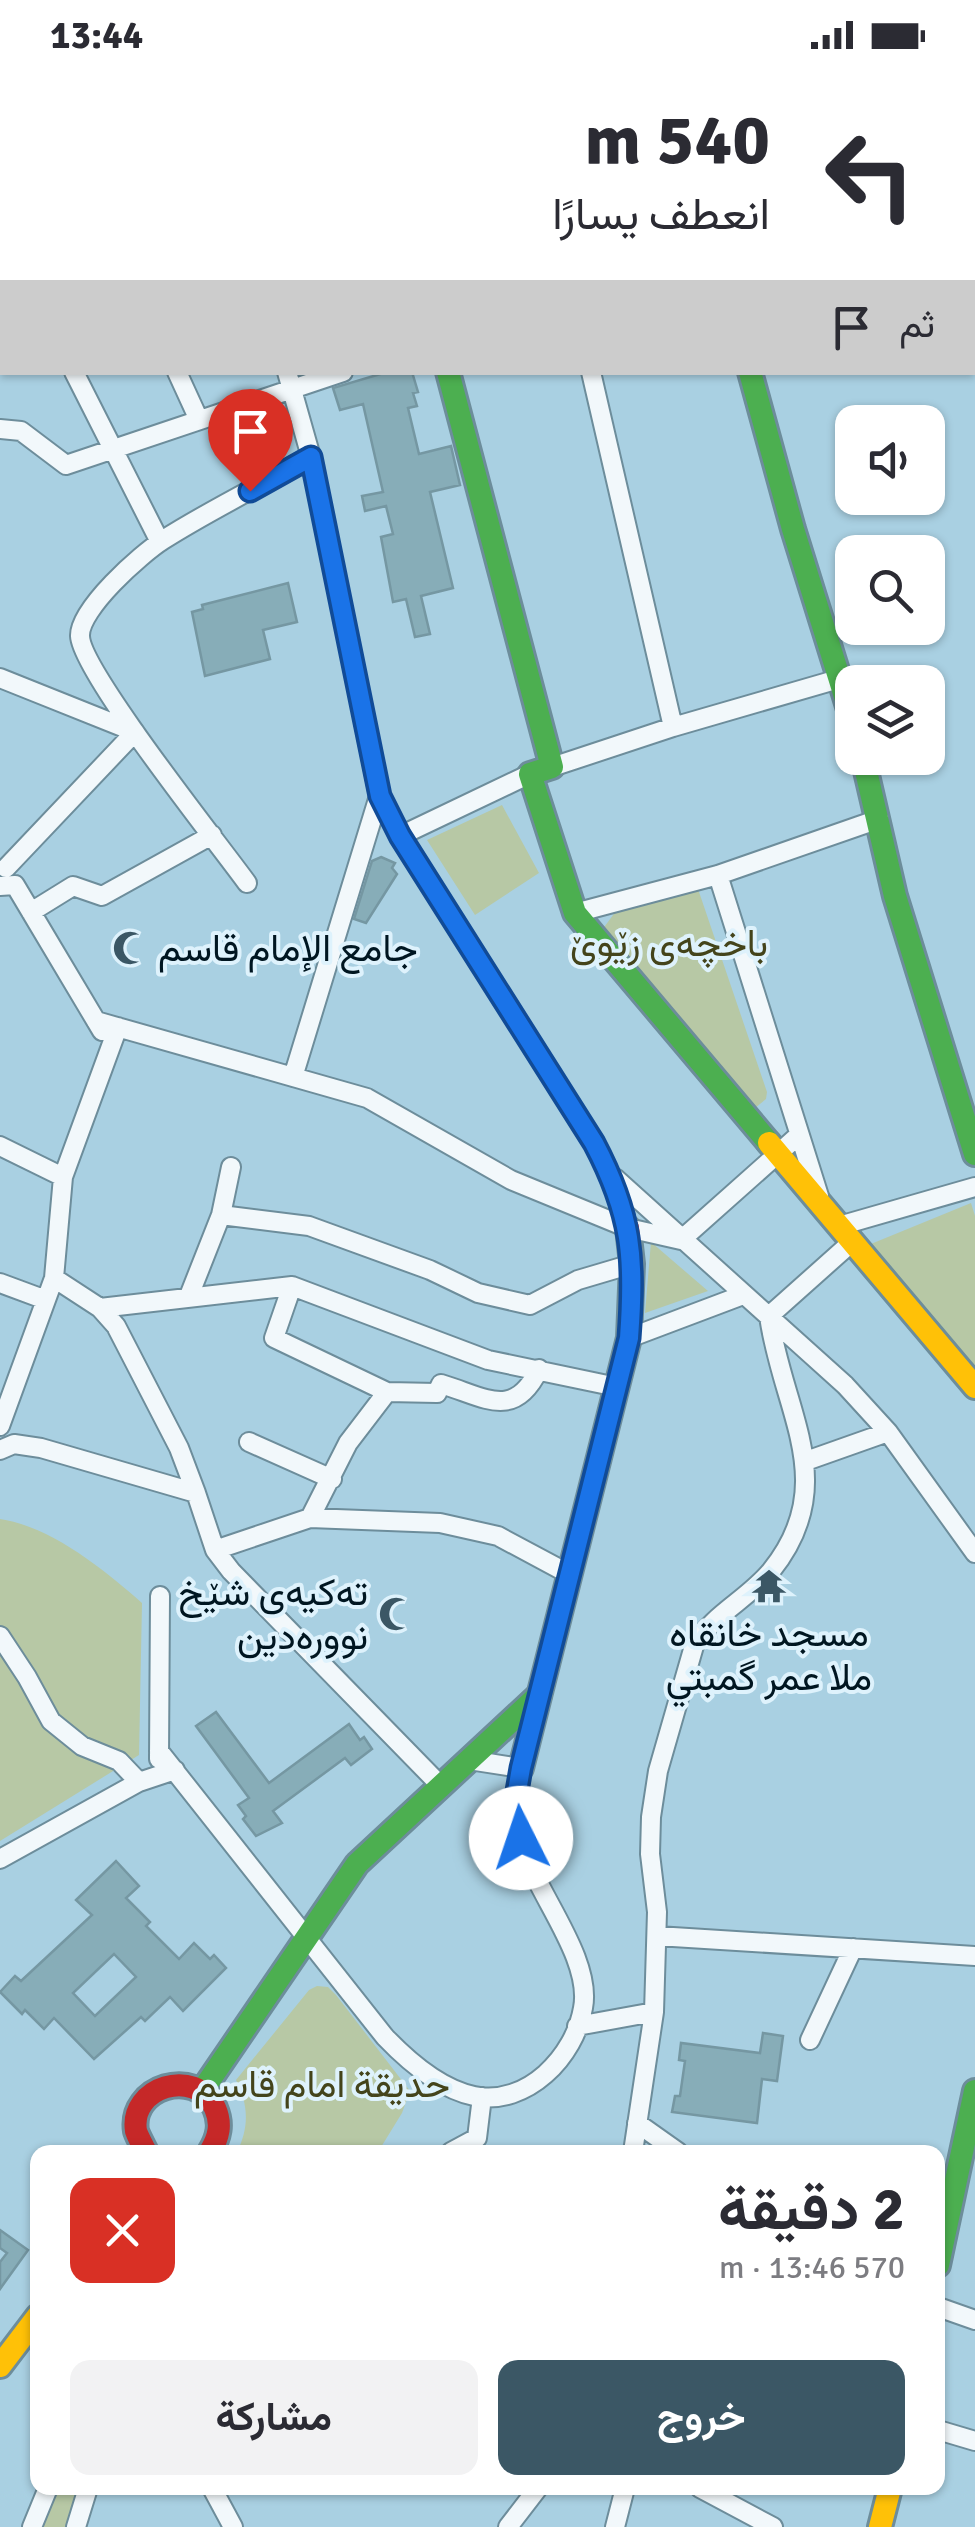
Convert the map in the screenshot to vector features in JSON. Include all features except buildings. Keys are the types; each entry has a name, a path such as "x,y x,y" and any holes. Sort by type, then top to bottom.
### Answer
{"street":[{"path":"76,375 160,542"},
{"path":"178,375 199,420"},
{"path":"0,429 22,432 66,465 199,420 289,380 322,375"},
{"path":"449,375 575,912 974,1385"},
{"path":"591,375 673,727"},
{"path":"751,375 793,529 838,665"},
{"path":"160,1596 159,1750 167,1772 307,1934 356,2002 398,2051 451,2087 482,2097 523,2089 544,2078 578,2026 584,2004 582,1979 521,1838 516,1797 629,1338 632,1264 628,1228 611,1175 572,1106 400,836 380,796 311,457 289,380"},
{"path":"247,883 90,663 79,639 80,629 92,606 160,542 311,457"},
{"path":"0,678 136,732"},
{"path":"400,836 541,770 835,680"},
{"path":"111,1046 5,875 136,732"},
{"path":"867,775 895,896 975,1154"},
{"path":"293,1077 380,796"},
{"path":"575,912 718,876 879,819"},
{"path":"31,912 74,886 102,896 212,834"},
{"path":"718,876 821,1202"},
{"path":"96,1021 367,1098 511,1180 628,1228 681,1240"},
{"path":"0,1426 54,1278 64,1177 118,1027"},
{"path":"681,1240 799,1135"},
{"path":"0,1146 64,1177"},
{"path":"190,1296 222,1215 231,1167"},
{"path":"611,1175 845,1386 888,1432 975,1553"},
{"path":"769,1316 845,1234 975,1187"},
{"path":"222,1215 309,1226 430,1270 478,1293 530,1305 578,1280 632,1264"},
{"path":"54,1278 100,1308 116,1326 180,1448 215,1550 440,1786"},
{"path":"0,1283 46,1300"},
{"path":"100,1308 292,1286 488,1360 617,1387"},
{"path":"292,1286 274,1338 387,1392 437,1393 441,1384 505,1402 521,1396 539,1369"},
{"path":"629,1338 744,1295"},
{"path":"634,2145 654,2012 658,1912 650,1854 652,1806 663,1752 691,1655 706,1629 764,1579 790,1543 805,1502 806,1461 775,1355 769,1316"},
{"path":"310,1518 348,1443 387,1392"},
{"path":"806,1461 888,1432"},
{"path":"249,1442 332,1480"},
{"path":"0,1450 14,1444 41,1448 196,1493"},
{"path":"215,1550 310,1518 440,1522 498,1536 569,1574"},
{"path":"0,1636 28,1677 50,1721 82,1746 119,1762 139,1782"},
{"path":"202,2090 358,1864 539,1695"},
{"path":"469,1760 521,1768"},
{"path":"0,1859 139,1782 167,1772"},
{"path":"657,1936 975,1956"},
{"path":"810,2040 853,1948"},
{"path":"578,2026 654,2012"},
{"path":"142,2145 136,2123 139,2109 157,2089 176,2083 202,2090 215,2106 219,2118 214,2145"},
{"path":"945,2232 975,2091"},
{"path":"464,2145 476,2138 482,2097"},
{"path":"637,2124 668,2145"},
{"path":"945,2309 975,2320"},
{"path":"0,2366 30,2327"},
{"path":"945,2432 975,2440"},
{"path":"32,2527 45,2495"},
{"path":"76,2527 86,2495"},
{"path":"216,2495 233,2527"},
{"path":"508,2527 529,2495"},
{"path":"615,2527 623,2495"},
{"path":"710,2495 744,2519 773,2527"},
{"path":"880,2527 888,2495"}],"green space":[{"path":"502,805 539,873 475,915 427,840"},
{"name":"باخچەی زێوێ","path":"697,886 767,1092 766,1099 755,1108 748,1107 602,930 616,911"},
{"path":"971,1203 975,1216 975,1368 866,1246"},
{"path":"651,1242 708,1291 645,1313"},
{"path":"0,1519 57,1540 142,1603 139,1755 0,1841"},
{"name":"حديقة امام قاسم","path":"328,1987 336,1995 410,2091 382,2145 240,2145 246,2116 236,2080 309,1990"},
{"path":"54,2495 77,2495 66,2527 41,2527"}],"traffic: fast":[{"path":"449,375 552,767 530,774 575,913 769,1143"},
{"path":"751,375 835,665"},
{"path":"867,775 895,896 975,1154"},
{"path":"202,2091 357,1864 539,1695"},
{"path":"945,2232 975,2091"}],"traffic: slow":[{"path":"769,1143 975,1387"},
{"path":"0,2366 30,2327"},
{"path":"880,2527 888,2495"}],"traffic: jam":[{"path":"521,1768 629,1338 632,1264 628,1228"},
{"path":"143,2145 136,2131 143,2103 153,2093 179,2085 206,2095 215,2108 218,2130 214,2145"}],"place":[{"name":"جامع الإمام قاسم","path":"130,948"},
{"name":"مسجد خانقاه ملا عمر گمبتي","path":"769,1586"},
{"name":"تەکیەی شێخ نوورەدین","path":"396,1614"}],"route":[{"path":"250,491 311,457 380,796 400,836 594,1143 624,1207 632,1264 629,1338 521,1768 516,1797 521,1838"}]}
